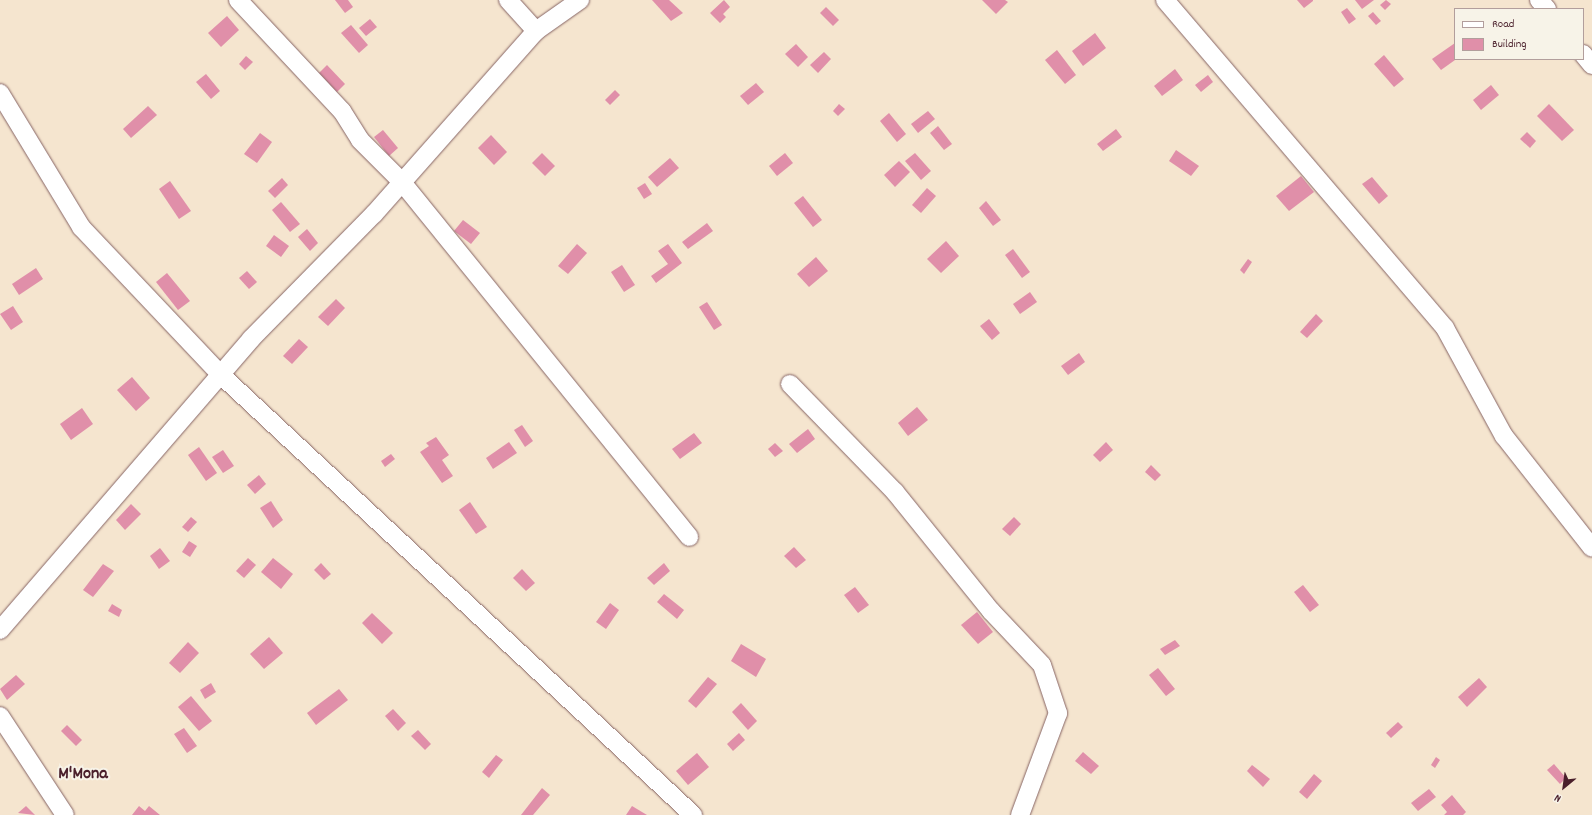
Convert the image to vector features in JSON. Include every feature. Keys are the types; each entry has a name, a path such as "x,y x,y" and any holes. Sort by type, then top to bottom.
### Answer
{"street":[{"path":"238,0 342,111 360,140 401,181 689,537"},
{"path":"508,0 536,31"},
{"path":"2,623 220,374 374,214 401,181 536,31 580,0"},
{"path":"1165,0 1445,328 1504,436 1592,548"},
{"path":"1539,0 1546,8"},
{"path":"1584,55 1592,65"},
{"path":"0,93 81,227 220,374 693,815"},
{"path":"790,384 895,492 991,611 1042,665 1058,713 1020,815"},
{"path":"0,716 65,815"}],"building":[{"path":"335,0 348,0 353,7 345,13"},
{"path":"652,0 669,0 683,13 671,21"},
{"path":"724,0 730,7 723,14 726,17 720,23 710,13"},
{"path":"982,0 1005,0 1008,2 996,14"},
{"path":"1297,0 1313,0 1313,1 1304,8"},
{"path":"1355,0 1374,0 1362,9"},
{"path":"1386,0 1391,4 1385,10 1380,5"},
{"path":"826,7 839,20 833,26 820,13"},
{"path":"1347,8 1356,19 1349,24 1341,12"},
{"path":"1373,12 1381,21 1376,25 1368,16"},
{"path":"227,16 239,30 221,47 208,33"},
{"path":"370,19 377,27 366,36 359,28"},
{"path":"351,25 368,45 359,53 341,33"},
{"path":"1095,33 1106,48 1083,66 1072,51"},
{"path":"796,44 808,57 798,67 785,54"},
{"path":"1454,44 1455,60 1441,70 1432,59"},
{"path":"1057,50 1076,75 1065,84 1045,60"},
{"path":"824,52 831,59 818,73 810,65"},
{"path":"1384,55 1404,79 1394,87 1374,64"},
{"path":"246,56 253,62 245,70 239,64"},
{"path":"327,65 345,84 337,92 319,73"},
{"path":"1175,69 1183,80 1162,96 1154,86"},
{"path":"206,74 220,91 211,99 196,82"},
{"path":"1208,75 1213,82 1201,92 1195,85"},
{"path":"756,83 764,92 748,105 740,96"},
{"path":"1491,85 1499,95 1481,110 1473,100"},
{"path":"615,90 620,95 610,105 605,100"},
{"path":"839,104 845,109 838,116 833,111"},
{"path":"1549,104 1574,130 1562,141 1537,116"},
{"path":"148,106 157,115 131,138 123,129"},
{"path":"928,111 935,119 918,133 911,124"},
{"path":"889,113 906,134 897,142 880,121"},
{"path":"938,126 952,144 944,150 930,133"},
{"path":"1116,129 1122,137 1103,151 1097,144"},
{"path":"383,130 398,148 389,156 374,137"},
{"path":"1527,132 1536,141 1530,148 1520,139"},
{"path":"260,133 272,142 257,163 244,154"},
{"path":"491,135 507,152 494,165 478,148"},
{"path":"1176,150 1199,166 1191,176 1169,161"},
{"path":"542,153 555,166 545,176 532,163"},
{"path":"785,153 793,163 777,176 769,166"},
{"path":"915,153 931,171 921,180 905,161"},
{"path":"670,158 679,168 657,187 648,177"},
{"path":"899,161 910,172 895,187 884,175"},
{"path":"1301,176 1314,192 1289,211 1276,196"},
{"path":"1372,177 1388,196 1379,204 1362,184"},
{"path":"282,178 288,185 275,198 268,191"},
{"path":"170,181 191,211 179,219 159,189"},
{"path":"645,183 652,194 644,199 637,188"},
{"path":"927,188 936,196 921,213 912,205"},
{"path":"803,196 822,220 813,227 794,203"},
{"path":"986,201 1001,220 993,226 979,208"},
{"path":"281,202 300,224 290,232 272,210"},
{"path":"463,220 480,233 471,244 454,231"},
{"path":"707,223 713,231 688,249 682,242"},
{"path":"307,229 318,243 310,251 298,237"},
{"path":"274,235 289,246 281,257 266,246"},
{"path":"946,241 959,256 941,273 927,259"},
{"path":"577,244 587,253 568,274 558,266"},
{"path":"668,244 682,263 656,283 651,276 668,264 658,251"},
{"path":"1013,249 1030,272 1022,278 1005,255"},
{"path":"816,257 828,271 809,287 797,274"},
{"path":"1248,259 1252,262 1244,274 1240,270"},
{"path":"622,265 635,285 624,292 611,272"},
{"path":"36,268 43,279 19,295 12,284"},
{"path":"247,271 257,282 249,289 239,278"},
{"path":"167,273 190,301 178,310 156,282"},
{"path":"1030,292 1037,302 1020,314 1013,304"},
{"path":"336,299 345,308 328,326 318,317"},
{"path":"707,302 722,325 714,330 699,307"},
{"path":"13,306 23,322 11,330 0,314"},
{"path":"1316,314 1323,321 1307,338 1300,332"},
{"path":"989,319 1000,333 992,340 980,326"},
{"path":"299,339 308,347 292,364 283,356"},
{"path":"1079,353 1085,362 1068,375 1061,366"},
{"path":"132,377 150,398 136,411 117,390"},
{"path":"917,407 928,420 908,436 898,423"},
{"path":"82,408 93,424 71,440 60,424"},
{"path":"522,425 533,441 525,447 514,430"},
{"path":"808,429 815,439 797,453 789,444"},
{"path":"694,433 702,443 680,459 672,449"},
{"path":"436,437 449,455 442,460 453,476 442,483 420,452 429,446 426,443"},
{"path":"509,442 517,453 493,469 486,458"},
{"path":"1106,442 1113,450 1100,462 1093,455"},
{"path":"775,443 783,451 775,457 768,449"},
{"path":"199,447 217,473 206,481 188,455"},
{"path":"223,450 234,466 223,473 212,457"},
{"path":"391,454 395,459 385,467 381,461"},
{"path":"1151,465 1161,475 1155,481 1145,472"},
{"path":"259,475 266,484 255,494 247,485"},
{"path":"271,501 283,520 273,528 260,508"},
{"path":"470,502 487,527 476,534 459,510"},
{"path":"131,504 141,514 125,530 116,520"},
{"path":"191,517 197,522 188,532 182,527"},
{"path":"1014,517 1021,524 1010,536 1002,529"},
{"path":"189,541 197,546 190,557 182,552"},
{"path":"794,547 806,560 796,568 784,556"},
{"path":"160,548 170,561 159,569 150,556"},
{"path":"248,558 256,565 244,578 236,571"},
{"path":"273,558 293,574 281,589 261,572"},
{"path":"321,563 331,574 324,580 314,570"},
{"path":"664,563 670,571 654,585 647,578"},
{"path":"103,564 114,571 93,597 83,590"},
{"path":"522,569 535,583 526,591 513,578"},
{"path":"1303,585 1319,605 1310,612 1294,592"},
{"path":"855,587 869,605 858,613 844,595"},
{"path":"664,594 684,610 677,619 657,602"},
{"path":"610,603 619,610 606,629 596,622"},
{"path":"112,604 122,610 119,617 108,611"},
{"path":"977,612 993,632 978,644 961,625"},
{"path":"372,613 393,633 382,644 362,623"},
{"path":"269,637 283,653 264,669 250,654"},
{"path":"1175,640 1180,646 1165,655 1160,649"},
{"path":"188,642 199,653 180,673 169,663"},
{"path":"741,644 766,659 756,677 731,661"},
{"path":"1158,668 1175,689 1166,696 1149,675"},
{"path":"16,675 25,684 7,700 0,689"},
{"path":"708,677 717,684 696,708 688,701"},
{"path":"1479,678 1487,687 1467,707 1458,697"},
{"path":"211,683 216,692 205,699 200,690"},
{"path":"339,689 348,700 316,725 307,713"},
{"path":"191,696 212,721 199,731 178,707"},
{"path":"741,703 757,721 748,730 732,712"},
{"path":"393,709 406,723 398,731 385,716"},
{"path":"1398,722 1403,727 1391,738 1386,733"},
{"path":"67,725 82,740 76,746 61,731"},
{"path":"184,728 197,746 187,753 174,734"},
{"path":"418,730 431,744 425,750 411,736"},
{"path":"739,733 745,740 733,751 727,744"},
{"path":"1083,752 1099,766 1091,774 1075,761"},
{"path":"697,753 709,767 688,785 676,771"},
{"path":"496,755 503,760 489,778 482,772"},
{"path":"1436,757 1440,760 1435,768 1431,765"},
{"path":"1554,764 1566,778 1560,784 1547,770"},
{"path":"1252,765 1270,779 1263,787 1247,771"},
{"path":"1314,774 1322,781 1307,799 1299,792"},
{"path":"542,788 550,795 533,815 521,815"},
{"path":"1429,789 1436,797 1418,811 1411,803"},
{"path":"1452,795 1466,812 1463,815 1444,815 1447,812 1441,805"},
{"path":"26,806 35,815 18,813"},
{"path":"139,806 145,811 149,806 160,815 132,815"},
{"path":"632,806 647,815 626,815"}],"district":[{"name":"M'Mona","path":"83,775"}]}
